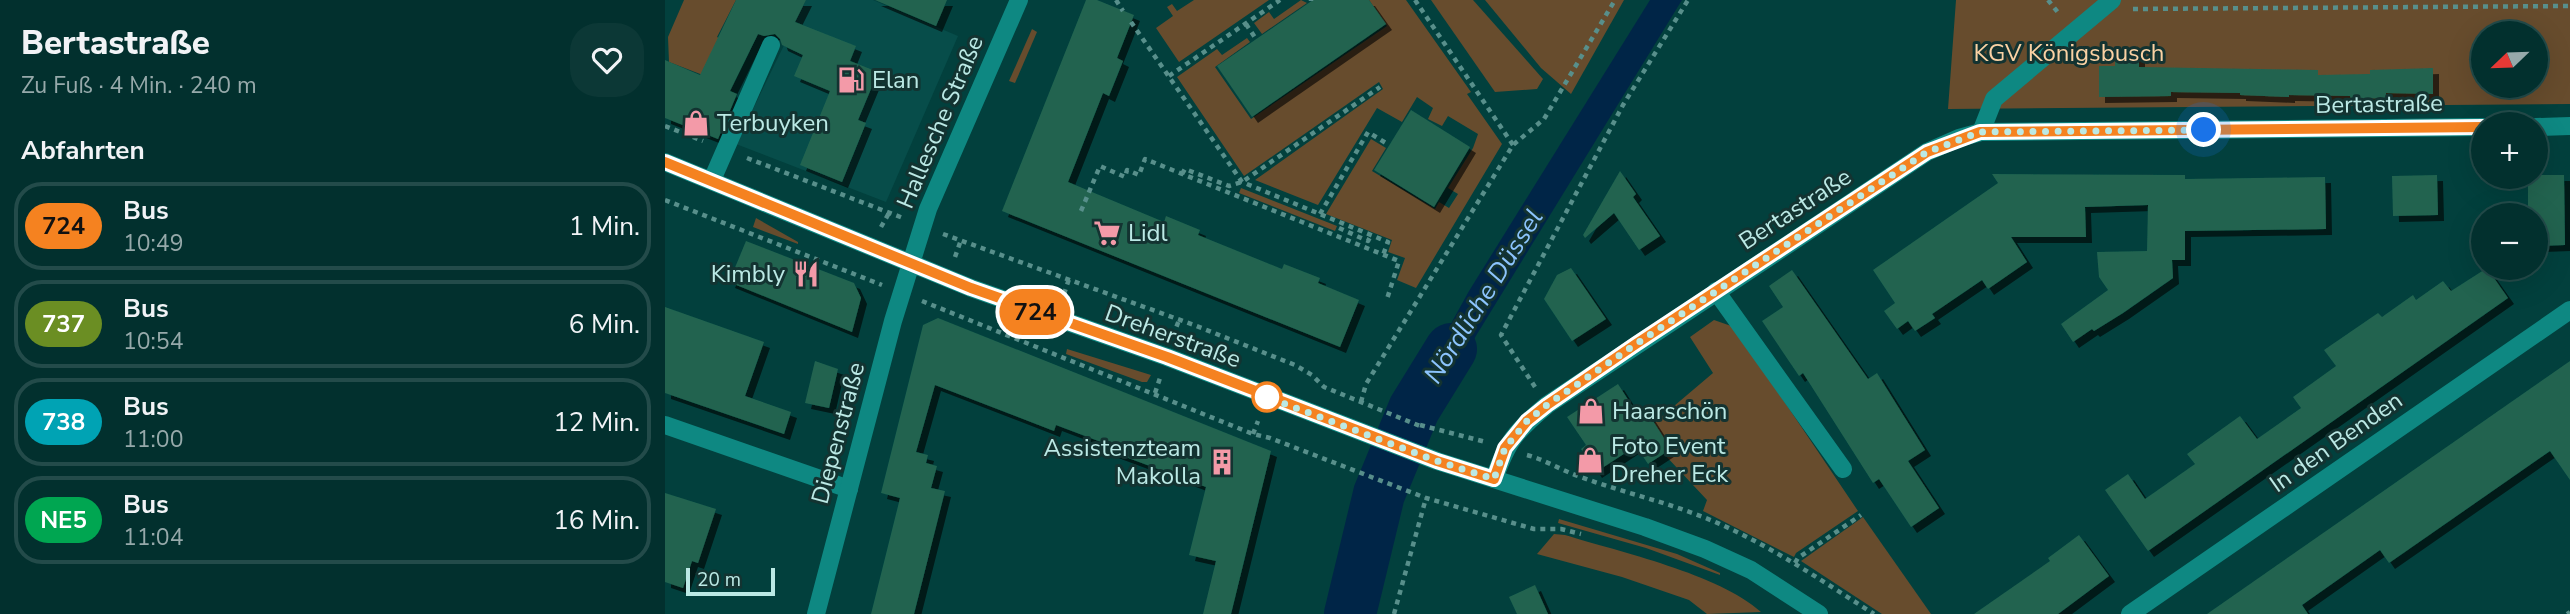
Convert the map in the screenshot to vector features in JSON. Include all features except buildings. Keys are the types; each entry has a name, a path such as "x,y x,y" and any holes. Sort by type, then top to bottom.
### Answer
{"street":[{"name":"Hallesche Straße","path":"911,265 928,209 1019,0"},
{"path":"1980,132 1994,99 2107,5"},
{"path":"712,180 771,45"},
{"name":"Bertastraße","path":"1494,479 1505,448 1527,421 1547,405 1927,152 1980,132 2471,127"},
{"path":"2548,127 2570,127"},
{"name":"Dreherstraße","path":"665,162 911,265 1055,319 1167,357 1364,434 1437,461 1645,527 1705,549 1751,570 1819,614"},
{"name":"Diepenstraße","path":"816,614 893,321 911,265"},
{"path":"1716,291 1843,468"},
{"name":"In den Benden","path":"2130,614 2570,310"},
{"path":"665,425 849,489"}],"path":[{"path":"1116,0 1123,11"},
{"path":"1169,76 1280,0"},
{"path":"1415,0 1513,145"},
{"path":"1361,402 1366,384 1513,145 1543,118 1615,0"},
{"path":"1547,405 1501,335 1623,105 1688,0"},
{"path":"2107,5 2570,6"},
{"path":"1131,22 1242,182 1388,242 1383,256"},
{"path":"1246,24 1256,39"},
{"path":"1182,174 1185,169 1229,186 1242,182 1380,87"},
{"path":"665,126 902,218"},
{"path":"1319,214 1368,132 1389,145"},
{"path":"1081,211 1100,166 1125,177 1127,170 1139,174 1145,159 1399,261 1387,299"},
{"path":"665,200 877,283"},
{"path":"881,226 890,213"},
{"path":"1339,228 1368,241 1371,235"},
{"name":"Dreherstraße","path":"941,233 1304,369 1324,387 1412,422 1465,436"},
{"path":"954,257 961,240"},
{"path":"867,280 869,273"},
{"path":"1064,294 1069,279"},
{"path":"936,307 939,300"},
{"path":"925,302 1253,434 1270,438 1424,497 1534,529 1562,528 1588,537"},
{"path":"1173,339 1179,320"},
{"path":"1155,393 1160,378"},
{"path":"1253,434 1258,421"},
{"path":"1394,614 1424,497"},
{"path":"1795,563 1798,558 1861,515"},
{"path":"1534,529 1537,522"}],"shaded area":[{"path":"806,0 873,0 958,36 886,202 736,144"}],"green space":[{"path":"684,0 736,0 717,37 739,50 721,82 669,62 668,37"},
{"path":"1194,0 1269,0 1179,62 1156,28 1173,16 1167,7 1172,4 1177,11"},
{"path":"1301,0 1307,3 1262,34 1254,23 1269,12 1274,19"},
{"path":"1369,0 1406,0 1471,92 1467,94 1502,144 1416,288 1397,280 1405,258 1388,252 1392,240 1326,214 1371,139 1386,148 1372,171 1435,209 1439,202 1449,208 1458,194 1448,188 1473,148 1478,134 1448,116 1442,126 1428,119 1433,108 1417,97 1402,122 1377,108 1318,205 1255,180 1383,89 1379,82 1244,176 1177,77 1217,49 1222,55 1247,38 1250,42 1215,67 1251,119 1387,26"},
{"path":"1431,0 1473,0 1543,79 1537,89 1495,92"},
{"path":"1485,0 1624,0 1571,94 1541,68"},
{"name":"KGV Königsbusch","path":"1956,0 2570,0 2570,104 1948,109"},
{"path":"1032,29 1037,32 1015,83 1009,81"},
{"path":"1241,188 1337,226 1335,231 1239,193"},
{"path":"756,218 798,242 798,244 753,227"},
{"path":"1714,320 1734,327 1858,511 1794,557 1703,511 1707,500 1664,454 1671,449 1654,423 1713,373 1690,337"},
{"path":"1067,349 1151,375 1147,382 1142,382 1066,354"},
{"path":"1863,517 1931,614 1882,614 1801,561"},
{"path":"1559,519 1677,554 1720,575 1646,548 1558,523"},
{"path":"1554,534 1565,535 1695,575 1743,598 1761,612 1707,614 1689,600 1622,577 1537,554"}],"water":[{"path":"1650,0 1682,0 1428,414 1406,405 1469,291"},
{"path":"1367,493 1391,502 1364,614 1339,614"}],"waterway":[{"name":"Nördliche Düssel","path":"1350,614 1379,494 1414,409 1451,349"}],"bus line":[{"name":"724","path":"665,162 971,288 1167,357 1437,461 1494,479 1505,448 1515,434 1547,405 1927,152 1959,138 1980,132 2471,127"}],"place":[{"name":"Elan","path":"851,80"},
{"name":"Terbuyken","path":"696,123"},
{"name":"Lidl","path":"1107,233"},
{"name":"Kimbly","path":"806,274"},
{"name":"Haarschön","path":"1591,411"},
{"name":"Foto Event Dreher Eck","path":"1590,460"},
{"name":"Assistenzteam Makolla","path":"1222,462"}],"route":[{"path":"1267,397 1264,396 1437,461 1494,479 1505,448 1515,434 1547,405 1927,152 1980,132 2204,130"}]}
